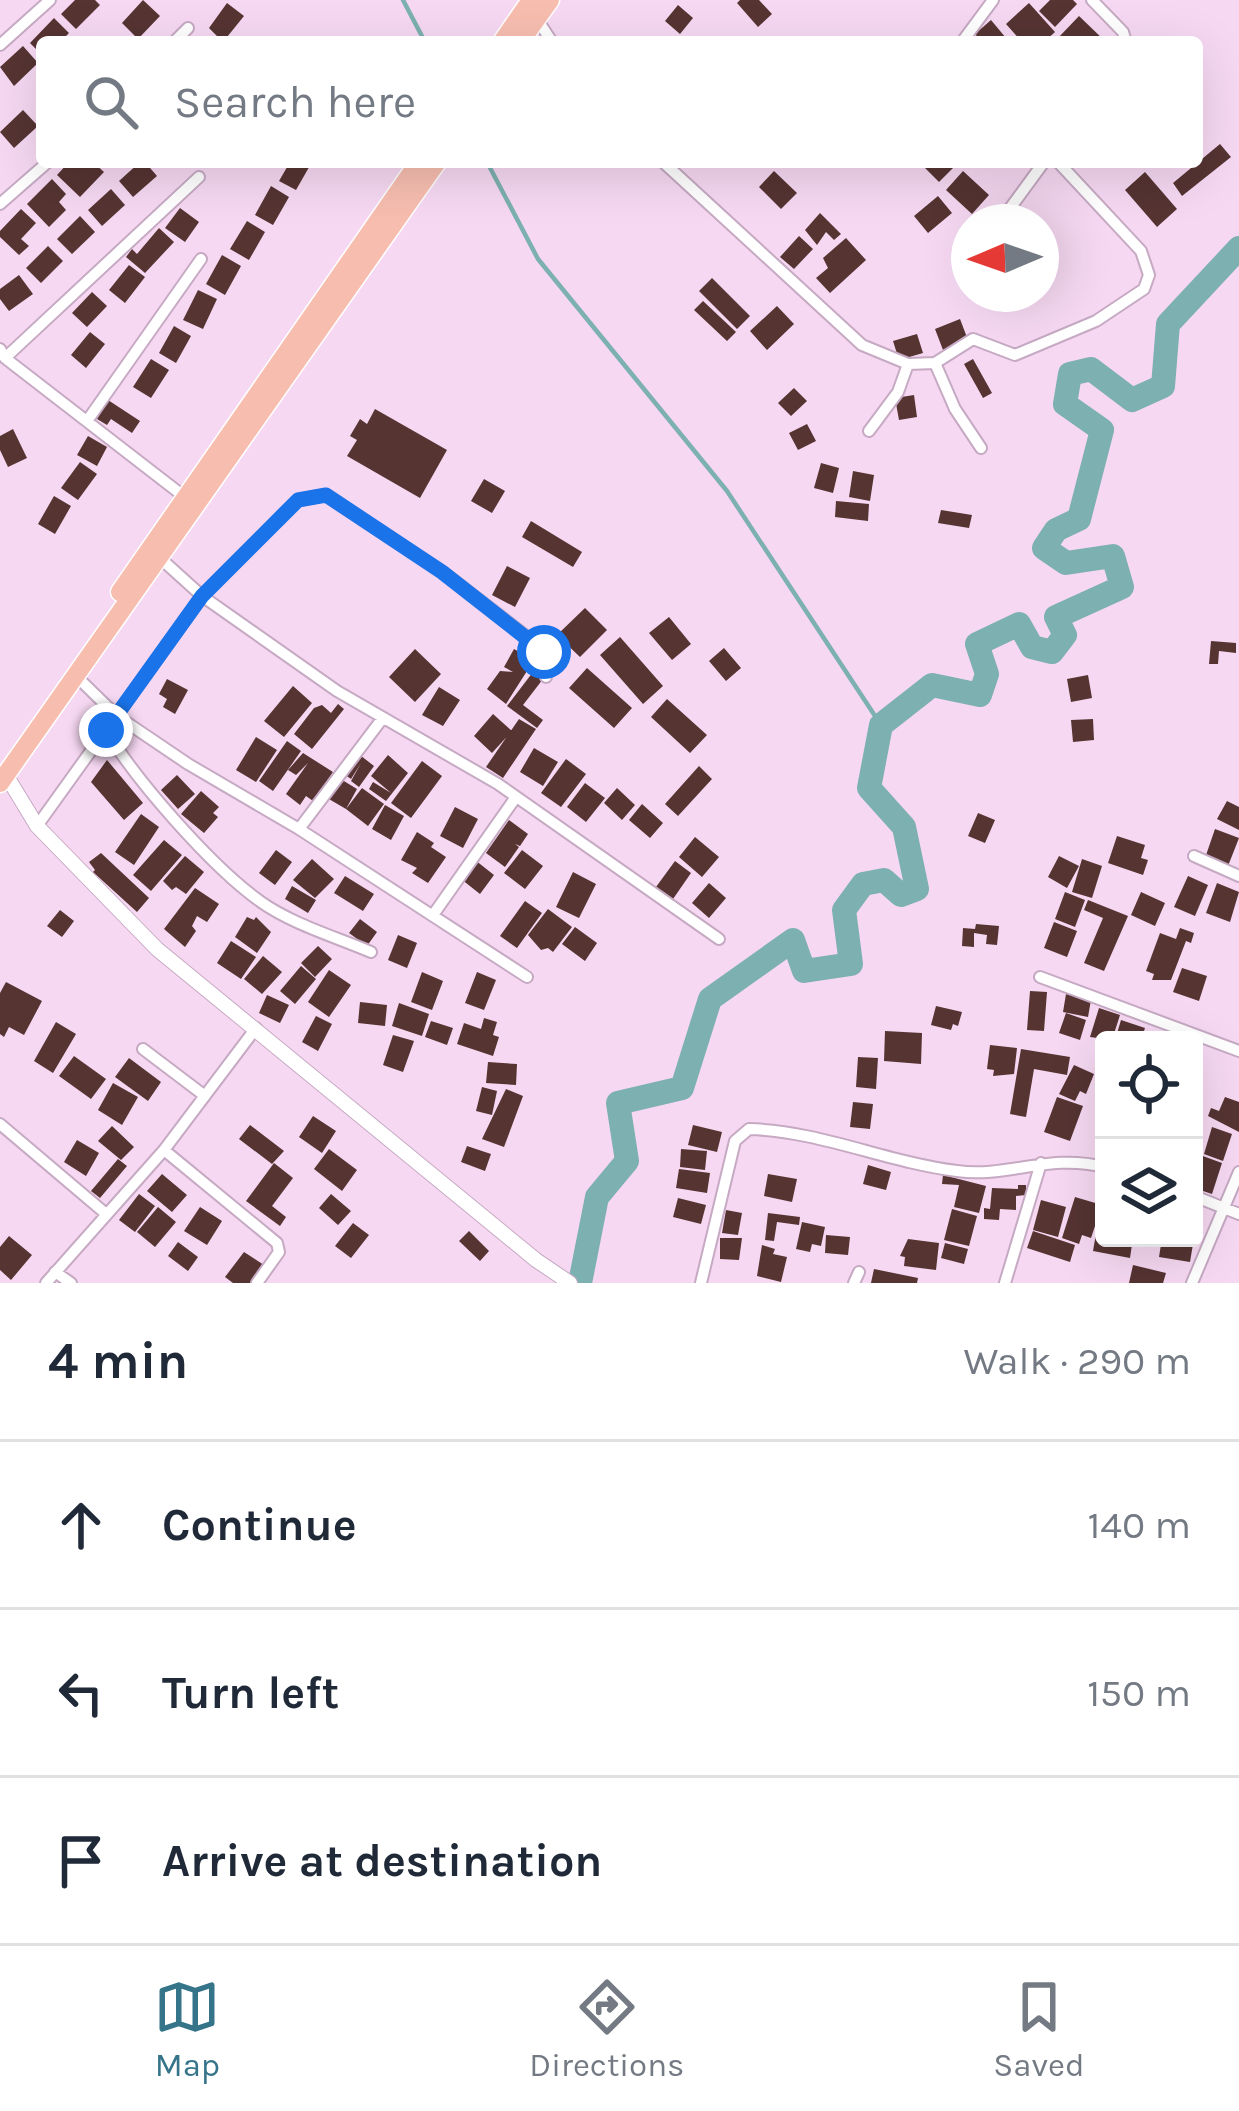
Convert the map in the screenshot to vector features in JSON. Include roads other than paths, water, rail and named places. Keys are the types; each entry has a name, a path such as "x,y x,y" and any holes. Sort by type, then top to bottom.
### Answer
{"main road":[{"path":"508,36 550,0"},
{"path":"1,770 415,168"},
{"path":"1,770 76,676 432,168"}],"street":[{"path":"0,45 50,0"},
{"path":"966,36 993,0"},
{"path":"1092,0 1125,36"},
{"path":"534,9 549,36"},
{"path":"180,36 188,28"},
{"path":"0,204 41,168"},
{"path":"669,168 853,339 908,364 934,363 973,339 1015,355 1096,321 1144,289 1149,275 1141,251 1064,168"},
{"path":"1013,204 1040,168"},
{"path":"186,498 2,354 199,177"},
{"path":"87,421 201,260"},
{"path":"934,363 981,448"},
{"path":"869,431 898,392 908,364"},
{"path":"37,826 202,596 298,500 326,495 442,572 539,646 546,677"},
{"path":"160,558 202,596 382,719 516,797 719,939"},
{"path":"76,676 117,716 188,764 299,829 527,976"},
{"path":"299,829 382,719"},
{"path":"106,730 128,766 263,904 370,952"},
{"path":"1,770 37,826 158,950 570,1283"},
{"path":"433,914 516,797"},
{"path":"1194,856 1239,876"},
{"path":"1040,977 1239,1051"},
{"path":"46,1283 164,1150 256,1028"},
{"path":"143,1049 205,1096"},
{"path":"0,1124 105,1213"},
{"path":"700,1283 735,1142 749,1129 802,1133 831,1145 955,1171 1078,1160 1095,1165"},
{"path":"164,1150 277,1243 280,1252 257,1283"},
{"path":"1005,1283 1041,1163"},
{"path":"1192,1283 1239,1172"},
{"path":"1203,1199 1239,1214"},
{"path":"55,1272 71,1283"}],"waterway":[{"path":"403,0 422,36"},
{"path":"490,168 538,259 727,491 881,725"},
{"path":"580,1283 597,1197 627,1161 618,1103 682,1088 710,999 793,940 804,971 851,964 844,910 863,884 884,880 901,895 917,889 904,827 869,788 881,725 932,685 980,695 987,674 977,644 1019,624 1032,647 1052,652 1065,635 1056,617 1122,587 1113,556 1066,563 1044,548 1056,530 1079,519 1102,430 1065,404 1070,374 1091,369 1132,400 1163,386 1168,324 1239,248"}]}
